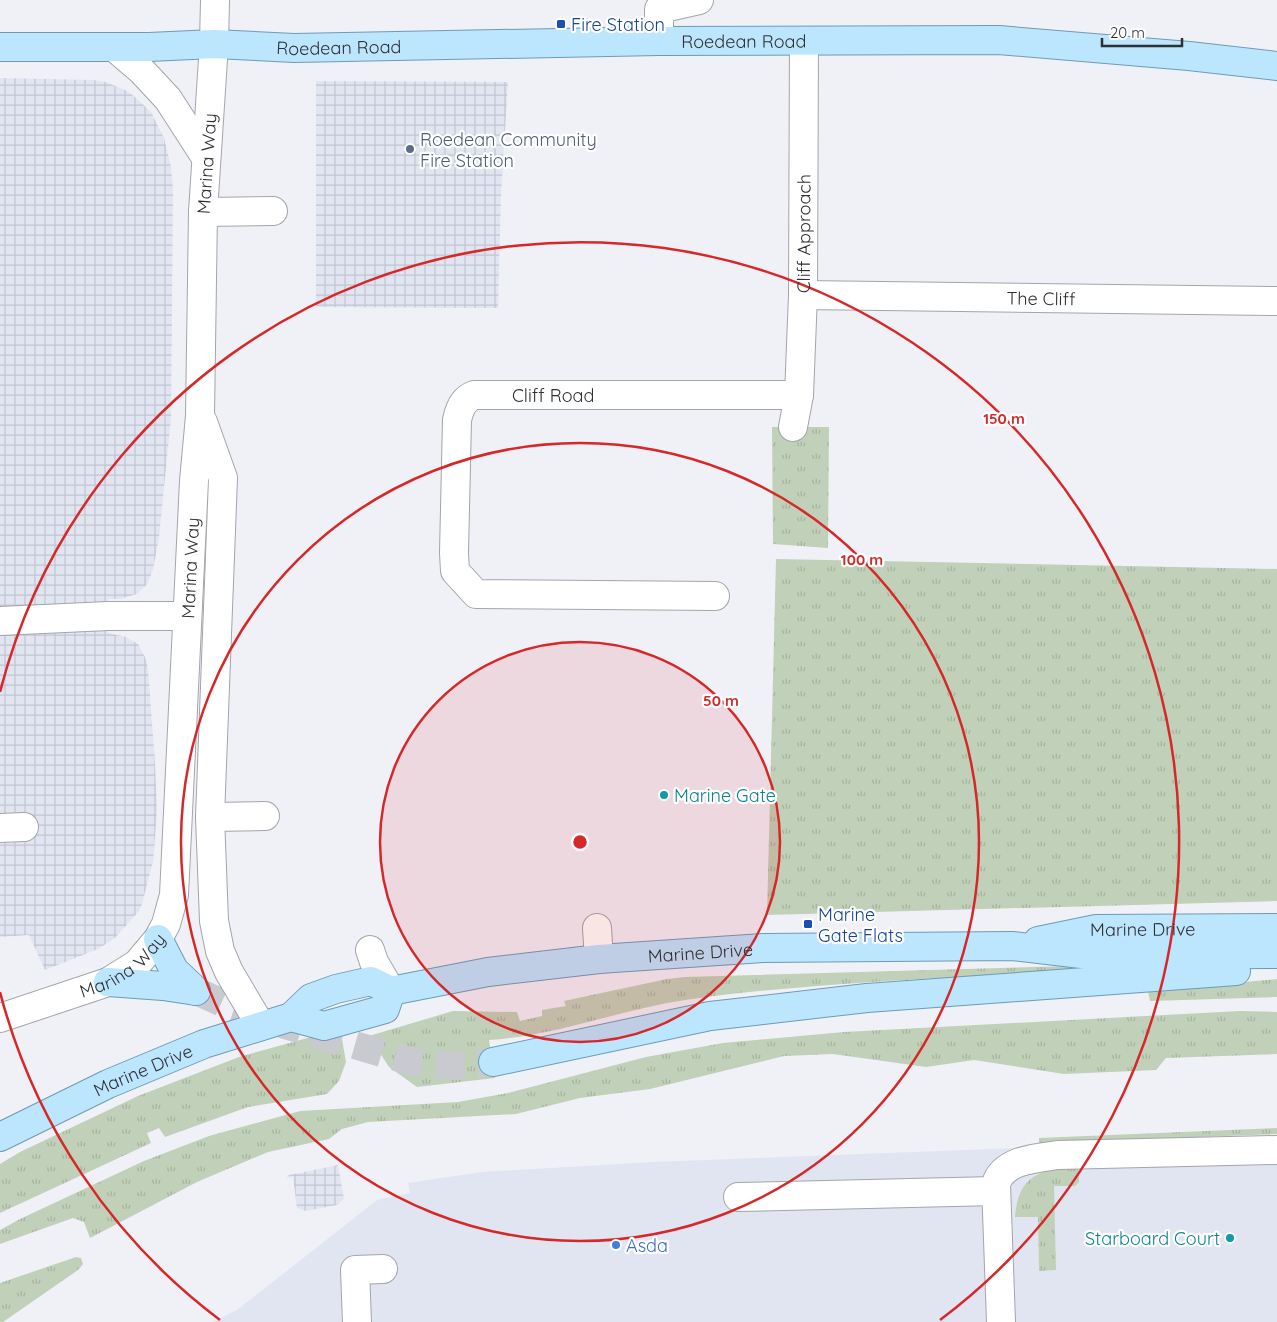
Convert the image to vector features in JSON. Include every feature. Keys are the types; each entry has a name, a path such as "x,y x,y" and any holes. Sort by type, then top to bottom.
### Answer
{"main road":[{"name":"Roedean Road","path":"0,47 114,47 214,44 294,48 659,40 999,40 1190,56 1277,66"},
{"name":"Marine Drive","path":"1012,946 1096,929 1277,928"},
{"path":"108,982 163,986 196,992 174,970 158,939"},
{"name":"Marine Drive","path":"0,1137 108,1084 204,1044 291,1017 324,1026 385,1009 391,991 488,972 599,959 762,948 1012,946 1090,955 1277,954"},
{"path":"493,1062 710,1016 867,998 1277,969"}],"street":[{"name":"Marina Way","path":"0,1018 108,982 137,964 158,939 171,909 176,881 187,616 194,481 200,416 203,212 215,0"},
{"path":"659,40 659,9 699,0"},
{"name":"Cliff Approach","path":"793,427 799,395 803,295 804,41"},
{"path":"114,47 141,70 163,93 206,158"},
{"path":"203,212 273,211"},
{"name":"The Cliff","path":"803,295 1277,301"},
{"name":"Cliff Road","path":"715,596 476,594 455,571 457,420 462,406 470,397 501,395 799,395"},
{"path":"200,416 223,478 210,817 214,921 220,950 229,972 261,1026"},
{"path":"0,621 108,616 187,616"},
{"path":"210,817 265,816"},
{"path":"596,928 599,959"},
{"path":"370,950 374,962 391,991"},
{"name":"Marina Way","path":"0,1036 28,1008"},
{"path":"1001,1322 996,1191 998,1179 1006,1168 1058,1155 1277,1150"},
{"path":"738,1196 996,1191"},
{"path":"357,1322 356,1270 383,1269"}],"shaded area":[{"path":"0,78 93,80 106,82 127,91 151,112 164,138 171,167 173,189 171,419 159,537 153,570 147,584 137,594 120,599 108,599 108,633 126,637 138,644 148,668 157,811 153,862 139,911 115,938 98,949 45,970 29,935 0,937"},
{"path":"316,81 508,82 501,195 498,308 316,307"},
{"path":"1277,1138 1277,1322 212,1322 237,1310 377,1200 410,1193 408,1183 482,1172 653,1162"},
{"path":"338,1165 344,1199 337,1205 306,1211 297,1208 293,1177 286,1178 289,1175"}],"green space":[{"path":"772,427 829,427 828,548 773,544"},
{"path":"776,559 1277,569 1277,901 767,915"},
{"path":"1072,966 1074,971 830,985 733,994 660,1004 563,1028 514,1038 489,1040 495,1078 417,1087 389,1067 369,1036 453,1011 517,1012 520,1021 542,1016 542,1010 566,1006 564,1001 667,979 685,977"},
{"path":"1277,979 1277,997 1150,1001 1148,991"},
{"path":"1240,1011 1277,1012 1277,1054 1166,1058 1156,1070 1064,1074 974,1060 926,1067 833,1054 784,1056 650,1089 580,1098 516,1114 368,1122 342,1129 329,1139 268,1152 197,1182 90,1238 84,1222 73,1218 0,1244 0,1230 144,1161 209,1136 300,1111 458,1102 508,1093 646,1057 723,1043 844,1032"},
{"path":"333,1031 342,1039 346,1062 339,1081 327,1094 248,1107 165,1137 159,1128 147,1133 151,1143 0,1213 0,1164 20,1152 138,1096 239,1057"},
{"path":"1277,1128 1277,1134 1039,1143 1039,1138"},
{"path":"1072,1164 1079,1170 1079,1182 1075,1186 1054,1186 1056,1270 1039,1271 1038,1217 1015,1217 1020,1193 1032,1178 1039,1174"},
{"path":"76,1257 81,1258 83,1264 78,1270 3,1322 0,1322 0,1283"}],"tunnel":[{"path":"196,991 225,1004 285,1025 413,1062 456,1066 493,1062"}],"place":[{"name":"Fire Station","path":"561,24"},
{"name":"Roedean Community Fire Station","path":"410,149"},
{"name":"Marine Gate","path":"664,795"},
{"name":"Marine Gate Flats","path":"808,924"},
{"name":"Starboard Court","path":"1230,1238"},
{"name":"Asda","path":"616,1245"}]}
